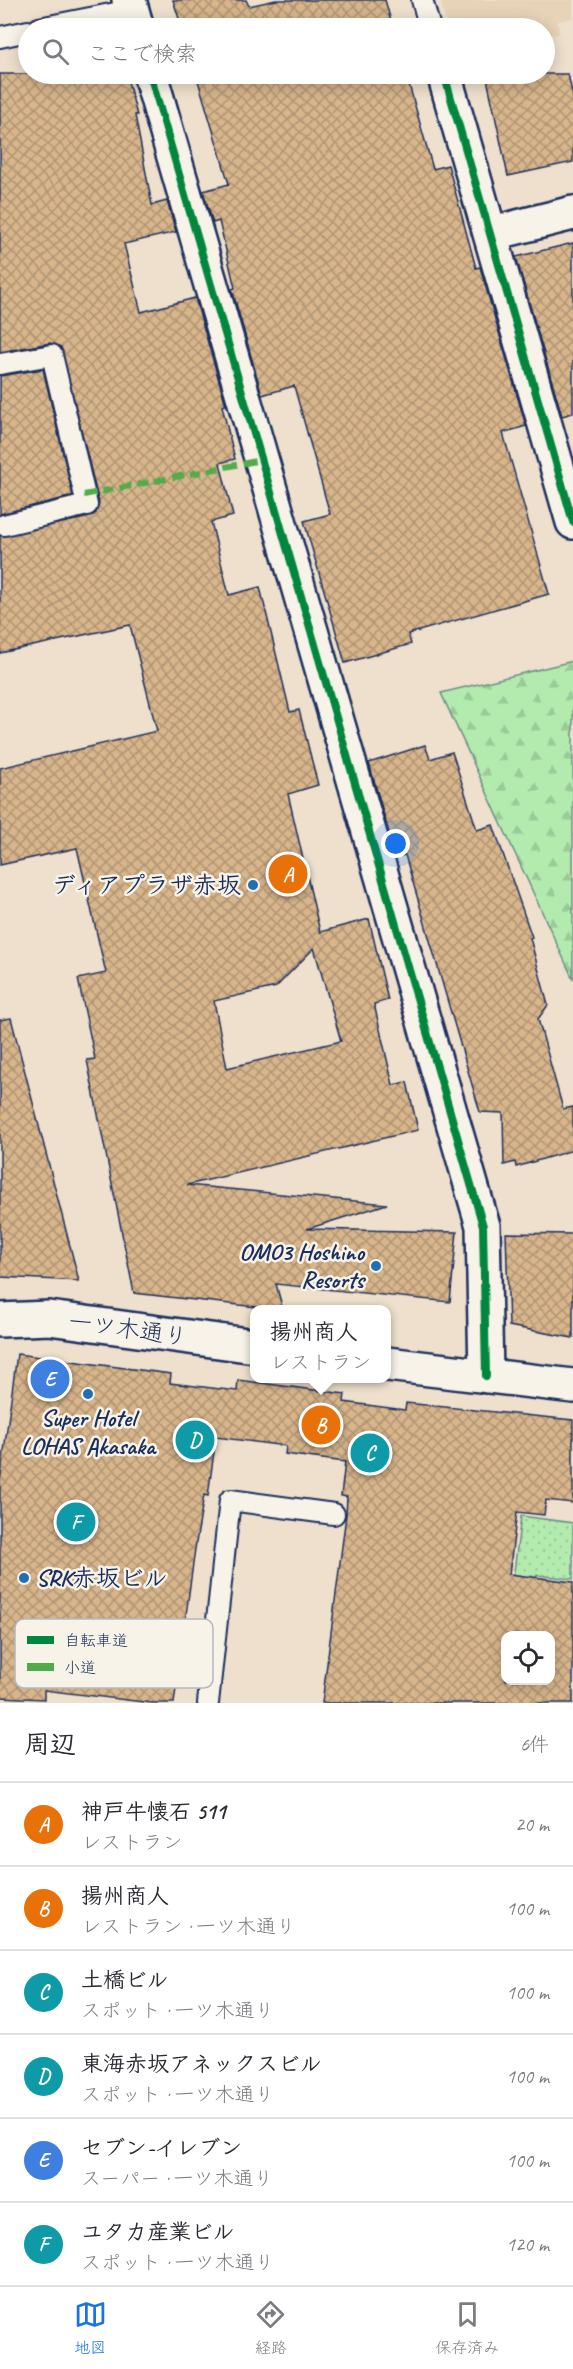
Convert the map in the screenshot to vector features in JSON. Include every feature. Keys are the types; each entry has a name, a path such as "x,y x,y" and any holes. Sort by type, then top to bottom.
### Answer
{"street":[{"path":"153,84 483,1226 486,1376"},
{"path":"447,84 573,522"},
{"path":"490,234 573,213"},
{"name":"一ツ木通り","path":"0,1320 49,1318 250,1345"},
{"path":"391,1364 573,1386"}],"lane":[{"path":"422,0 427,18"},
{"path":"102,18 133,13"},
{"path":"0,37 18,33"},
{"path":"0,364 52,355 87,505 4,525"},
{"path":"213,1657 230,1500 334,1514"},
{"path":"208,1703 210,1688"}],"shaded area":[{"path":"440,0 573,0 573,18 558,21 559,34 555,35 555,18 445,18"}],"green space":[{"path":"573,661 573,979 441,693"},
{"path":"521,1516 573,1523 573,1579 537,1575 534,1599 511,1596"}],"building":[{"path":"173,0 246,0 249,6 276,0 385,0 390,18 179,18"},
{"path":"0,74 18,74 18,84 129,84 137,115 135,115 152,205 167,201 176,232 124,244 141,312 195,298 226,405 222,406 235,459 220,463 233,516 211,522 229,595 260,587 290,712 299,710 318,785 288,794 320,932 369,919 388,1000 374,1004 393,1085 407,1082 418,1130 187,1185 387,1204 307,1229 457,1232 450,1302 276,1284 282,1305 250,1306 134,1293 87,1060 95,1059 78,979 106,973 77,848 0,865 0,768 157,731 130,625 0,653 0,536 90,517 96,513 99,503 61,347 50,343 0,352","holes":["314,948 341,1041 227,1068 214,1001 276,987"]},
{"path":"555,74 568,74 573,97 573,162 508,176 488,84 555,84"},
{"path":"199,84 409,84 433,169 448,165 476,268 480,267 526,426 503,433 549,594 408,634 411,644 345,663 304,521 330,514 294,386 262,395 232,289 235,288 219,221 213,223 203,191 229,184"},
{"path":"573,243 573,413 562,416 516,257"},
{"path":"43,369 73,496 0,514 0,376"},
{"path":"425,745 430,759 452,752 477,830 493,825 532,937 530,938 548,1005 538,1019 563,1109 573,1107 573,1150 516,1167 515,1162 504,1165 503,1113 480,1112 405,855 396,857 369,763"},
{"path":"11,1018 79,1281 0,1277 0,1020"},
{"path":"506,1233 573,1234 573,1338 509,1326"},
{"path":"17,1354 171,1374 170,1383 237,1391 238,1380 345,1394 344,1402 405,1410 406,1403 573,1420 573,1503 546,1500 544,1515 517,1512 509,1574 573,1582 573,1703 322,1703 346,1515 347,1497 341,1496 345,1462 285,1454 286,1446 216,1437 208,1496 204,1495 185,1619 15,1619 15,1688 176,1688 174,1703 152,1703 44,1690 44,1699 0,1697 0,1481"}],"marked path":[{"path":"84,495 261,460"}],"cycle path":[{"path":"153,84 483,1226 486,1376"},
{"path":"447,84 573,522"}],"place":[{"name":"神戸牛懐石 511","path":"288,874"},
{"name":"ディアプラザ赤坂","path":"253,885"},
{"name":"OMO3 Hoshino Resorts","path":"376,1266"},
{"name":"セブン-イレブン","path":"50,1379"},
{"name":"Super Hotel LOHAS Akasaka","path":"88,1394"},
{"name":"揚州商人","path":"321,1425"},
{"name":"東海赤坂アネックスビル","path":"195,1440"},
{"name":"土橋ビル","path":"370,1453"},
{"name":"ユタカ産業ビル","path":"76,1522"},
{"name":"SRK赤坂ビル","path":"24,1578"}]}
